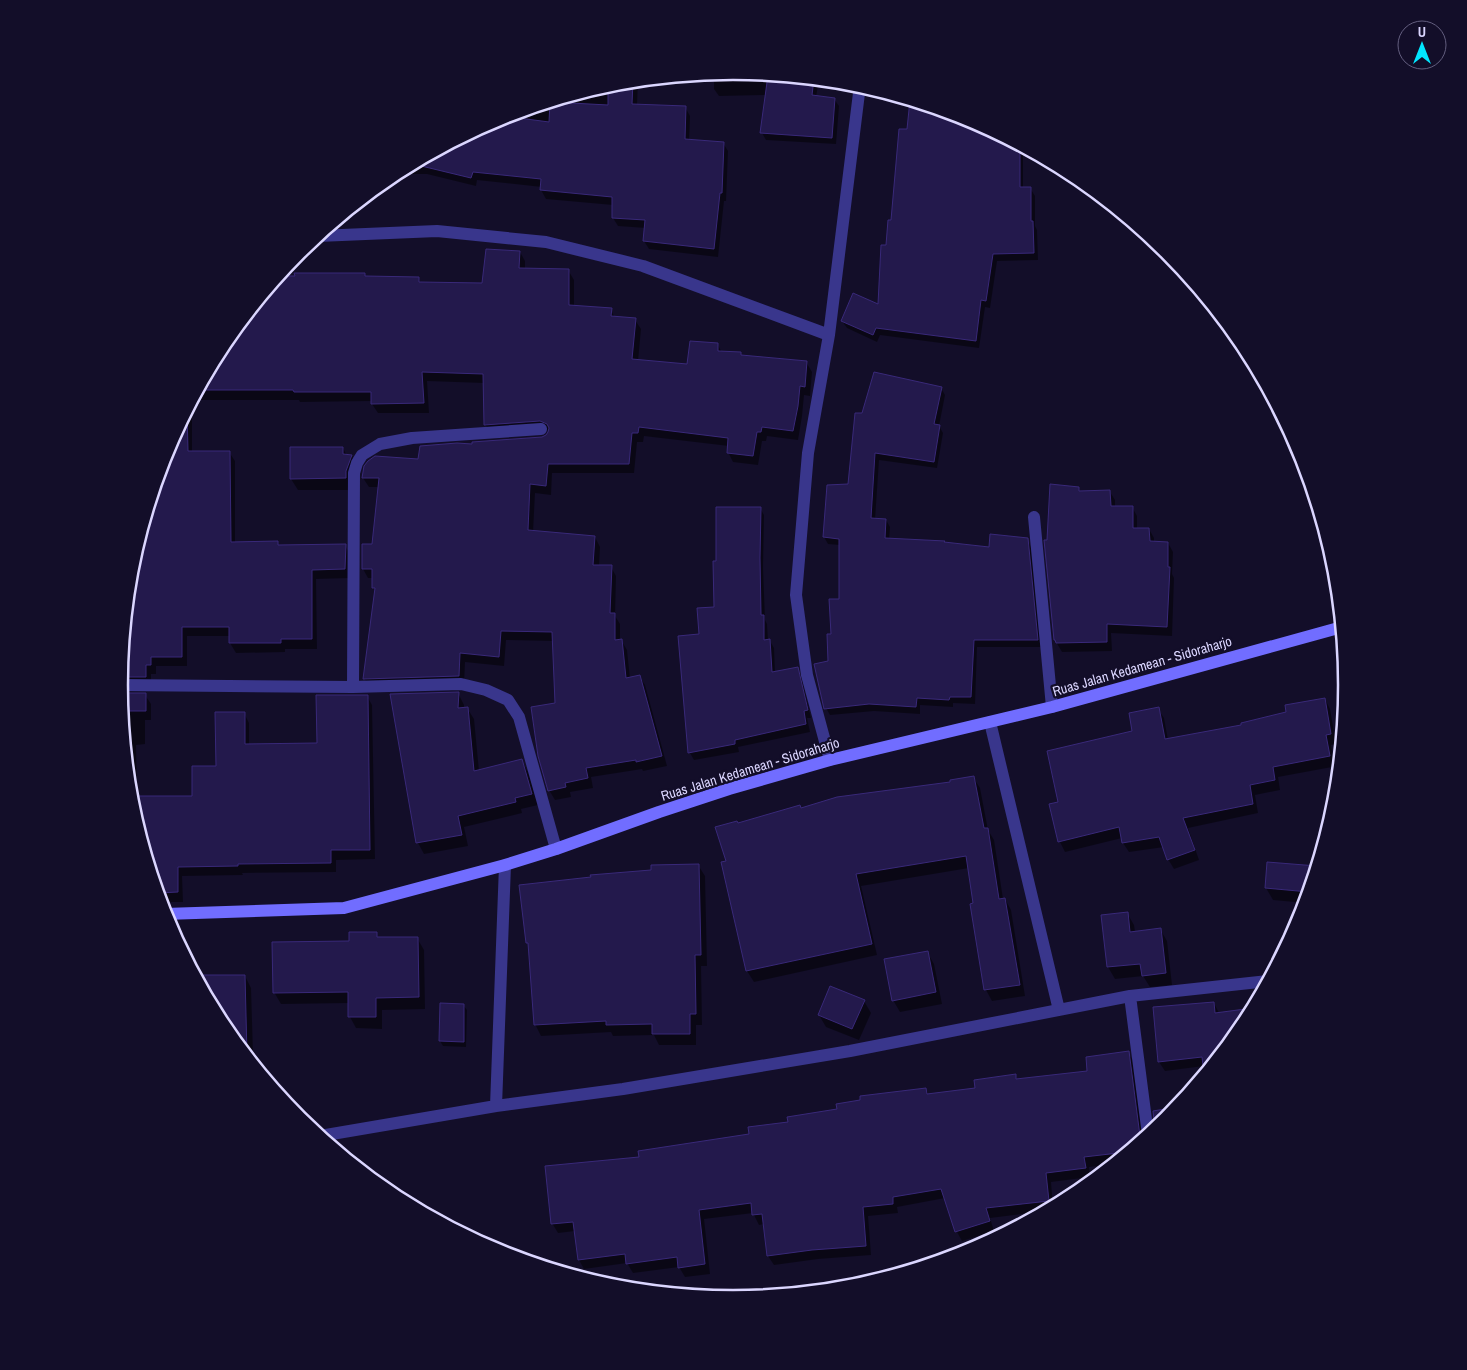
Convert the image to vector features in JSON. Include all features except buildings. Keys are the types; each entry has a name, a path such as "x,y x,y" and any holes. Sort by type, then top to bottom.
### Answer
{"main road":[{"name":"Ruas Jalan Kedamean - Sidoraharjo","path":"174,914 344,908 505,865 729,789 830,760 1052,707 1335,629"}],"street":[{"path":"830,760 807,674 796,595 808,453 829,335 859,94"},
{"path":"329,236 436,231 546,242 643,266 829,335"},
{"path":"353,687 354,474 357,463 362,455 380,444 412,438 541,429"},
{"path":"1034,517 1052,707"},
{"path":"128,685 353,687 461,684 486,690 508,700 519,716 556,849"},
{"path":"990,722 1060,1010"},
{"path":"496,1106 505,865"},
{"path":"329,1134 496,1106 623,1089 841,1053 1130,996 1260,982"},
{"path":"1130,996 1147,1126"}]}
